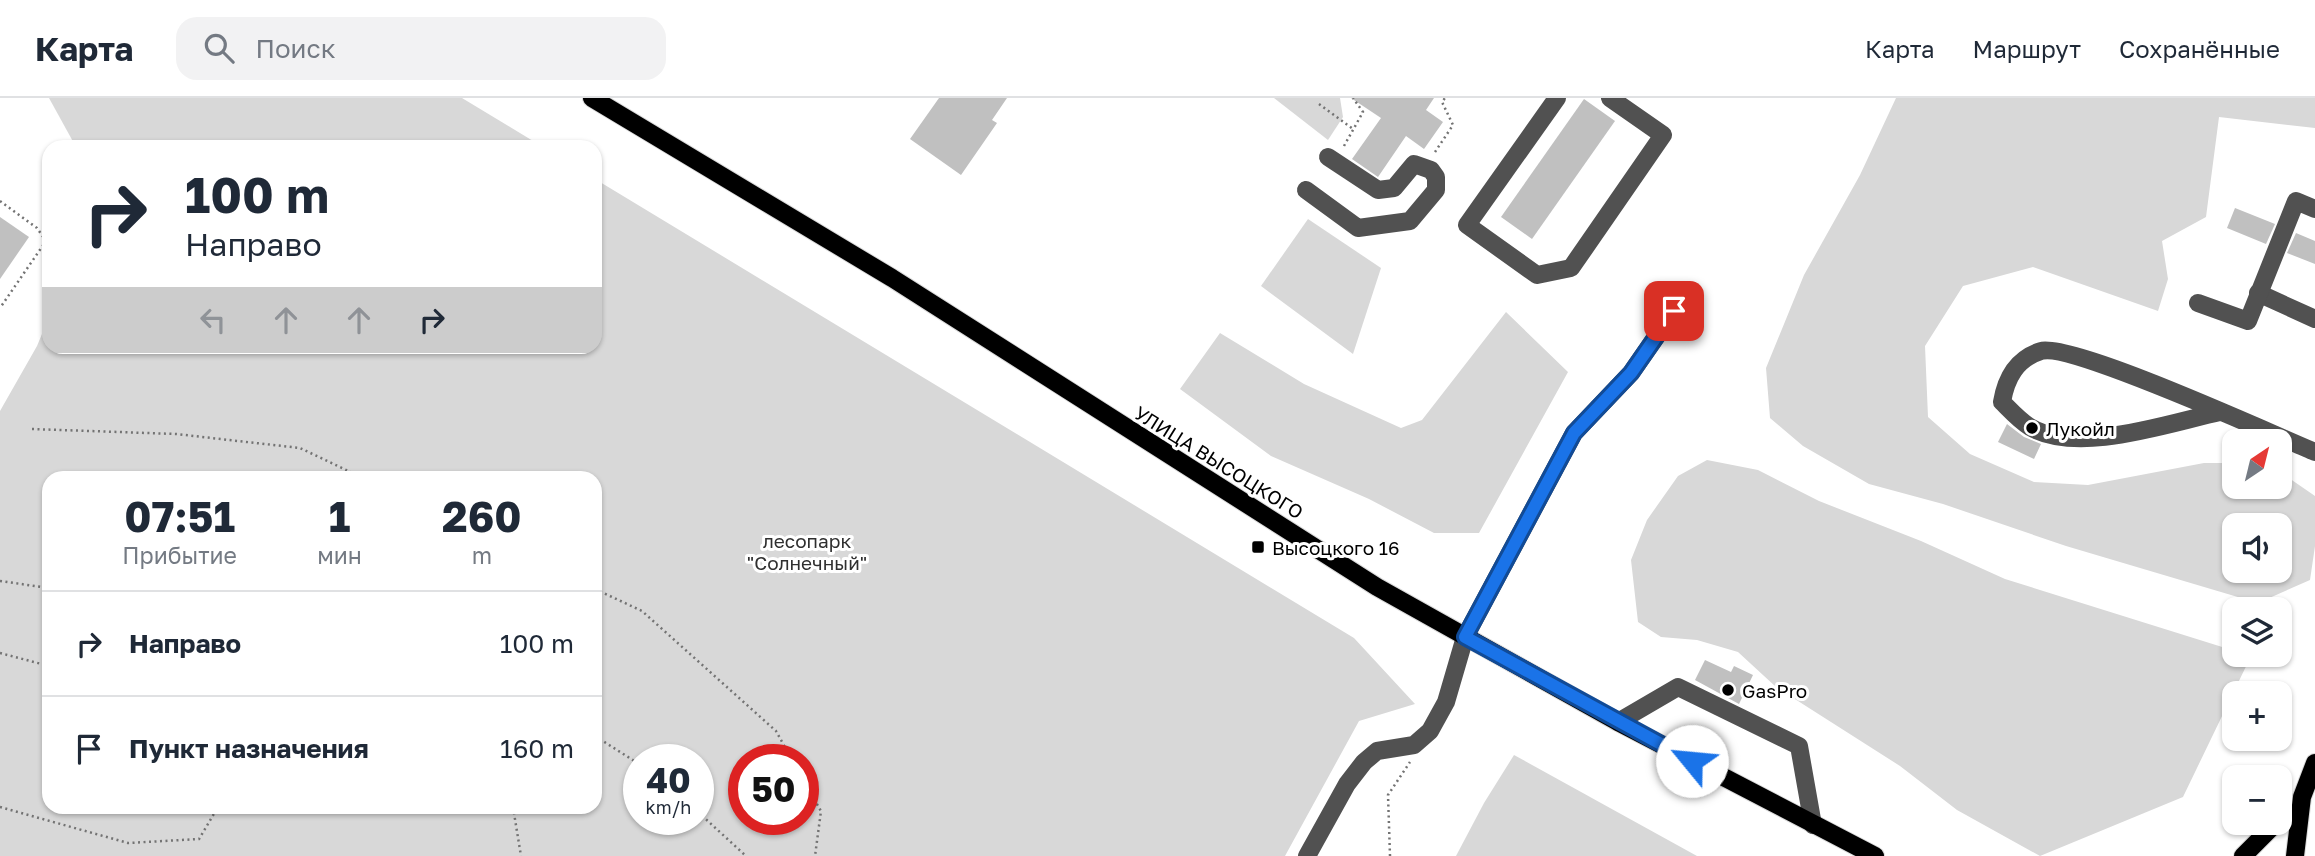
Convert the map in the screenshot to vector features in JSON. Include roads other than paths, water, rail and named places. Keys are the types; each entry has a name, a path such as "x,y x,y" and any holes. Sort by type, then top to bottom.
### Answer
{"main road":[{"name":"УЛИЦА ВЫСОЦКОГО","path":"592,98 892,278 1272,521 1465,637 1618,722 1875,856"},
{"path":"2295,856 2302,797 2315,763"},
{"path":"2292,807 2302,797"},
{"path":"2243,856 2264,835"}],"lane":[{"path":"1557,98 1466,225 1536,275 1571,268 1663,135 1610,98"},
{"path":"1306,190 1358,228 1410,221 1436,190 1436,177 1414,164 1394,188 1378,190 1336,154"},
{"path":"2198,303 2248,321 2296,201 2315,209"},
{"path":"2258,293 2315,319"},
{"path":"1307,856 1347,784 1364,762 1377,751 1414,745 1430,731 1446,702 1465,637 1574,433 1631,373 1674,311"},
{"path":"2220,412 2112,435 2066,438 2032,428 2002,402 2005,380 2021,361 2043,350 2075,354 2220,412 2315,453"},
{"path":"1618,722 1678,687 1799,746 1813,825"}],"place":[{"name":"Лукойл","path":"2032,428"},
{"name":"Высоцкого 16","path":"1258,547"},
{"name":"GasPro","path":"1728,690"}],"park label":[{"name":"лесопарк \"Солнечный\"","path":"807,551"}]}
